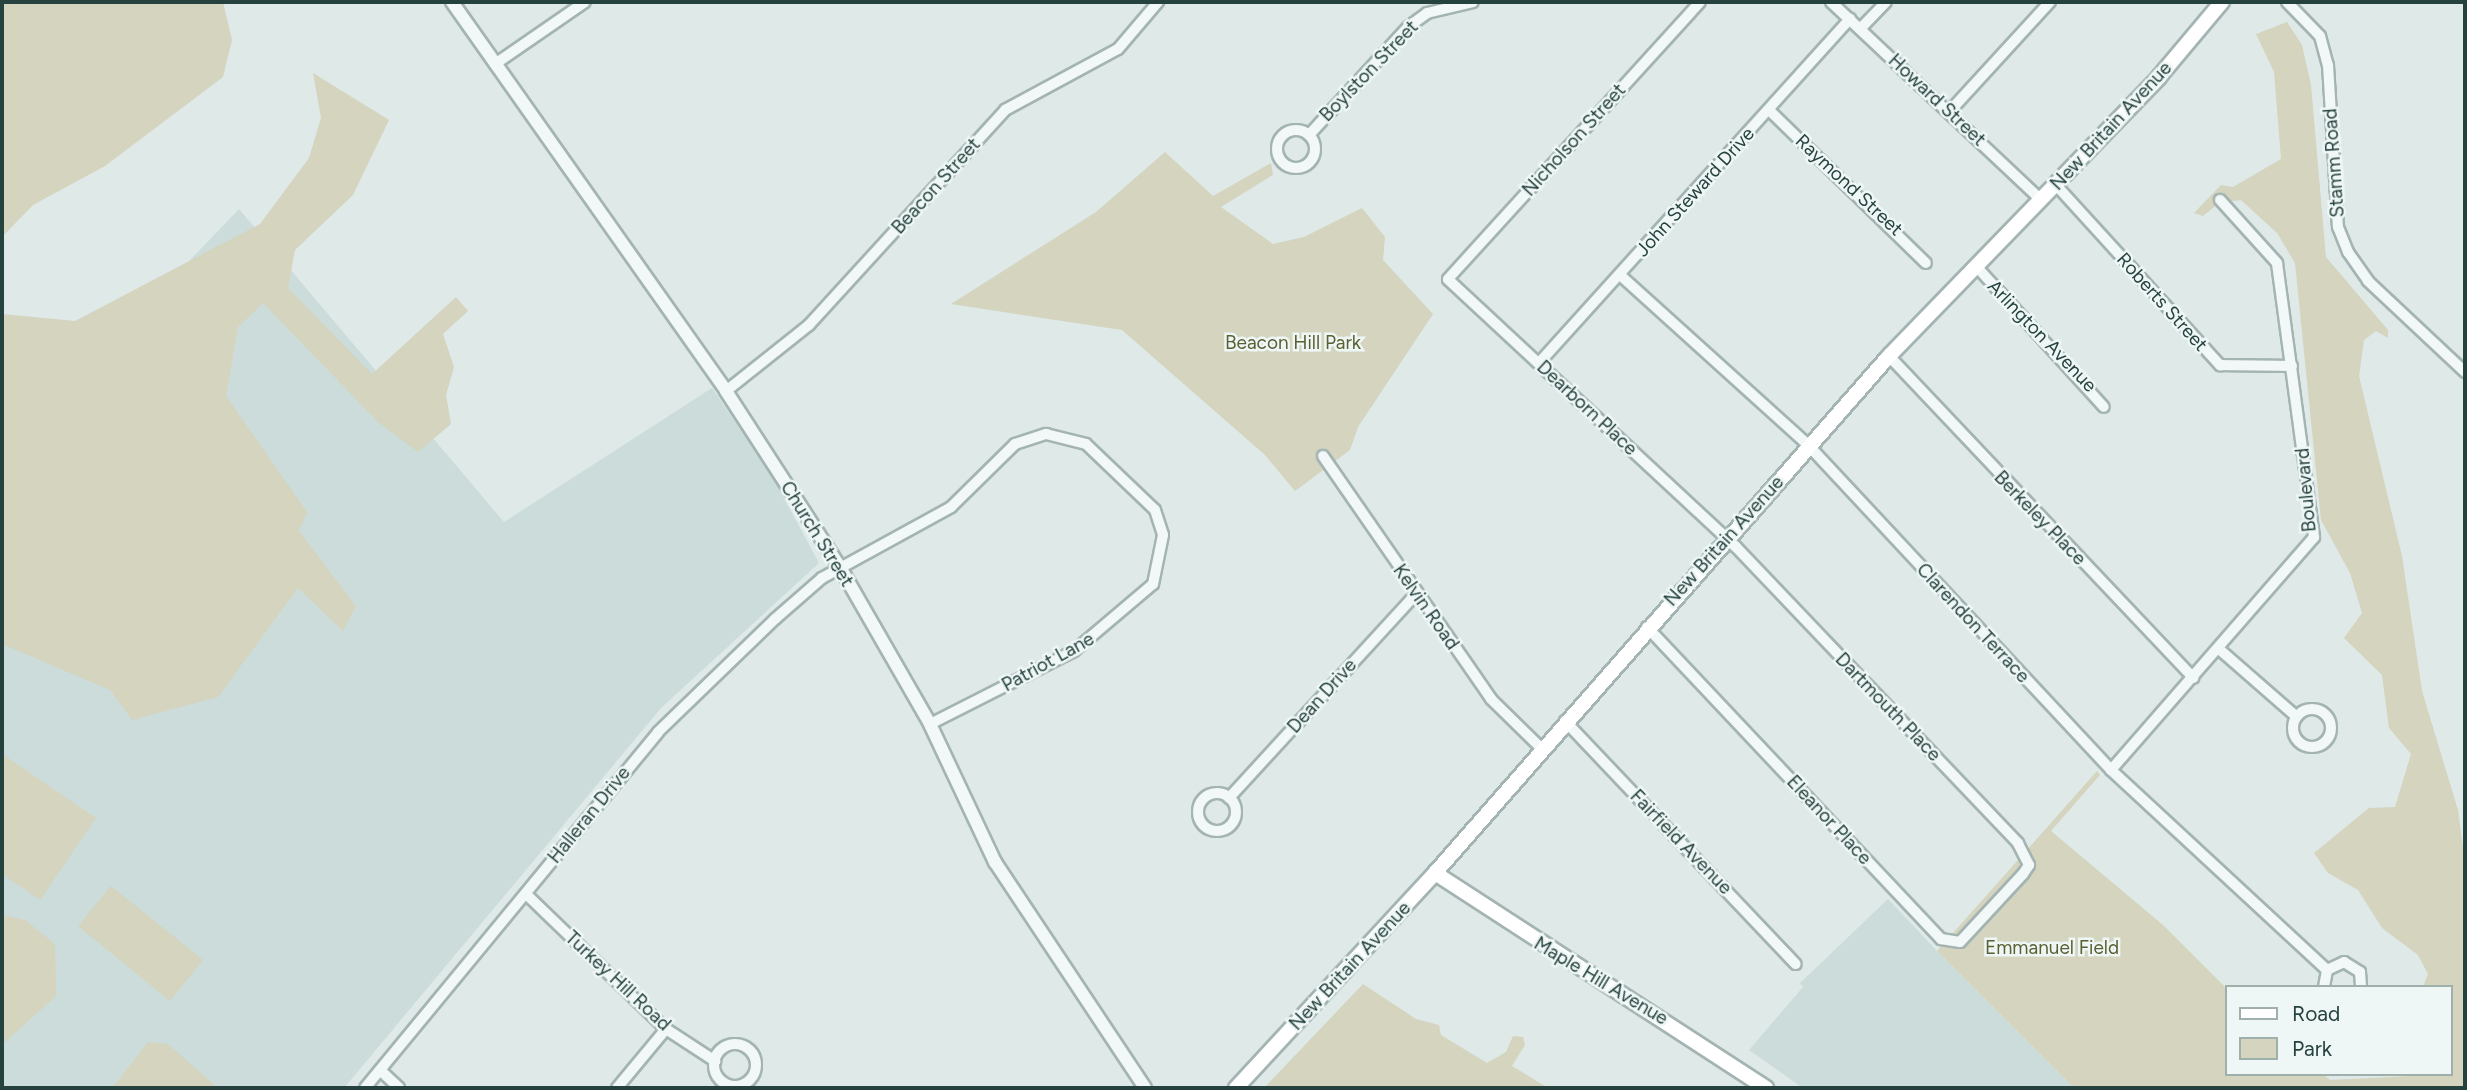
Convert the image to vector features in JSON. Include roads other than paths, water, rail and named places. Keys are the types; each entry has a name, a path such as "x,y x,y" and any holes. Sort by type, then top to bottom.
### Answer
{"main road":[{"name":"New Britain Avenue","path":"1236,1088 1435,873 1726,537 1889,356 2056,185 2221,2"},
{"name":"Maple Hill Avenue","path":"1435,873 1766,1088"}],"street":[{"name":"Church Street","path":"452,2 726,391 841,569 930,724 995,862 1145,1088"},
{"path":"495,64 584,2"},
{"name":"Beacon Street","path":"726,391 809,325 1005,110 1118,49 1158,2"},
{"name":"Boylston Street","path":"1309,135 1408,27 1427,13 1473,2"},
{"name":"Nicholson Street","path":"1448,279 1700,2"},
{"name":"Howard Street","path":"1831,2 1950,111 2041,200"},
{"path":"1860,29 1886,2"},
{"path":"1950,111 2050,2"},
{"name":"Stamm Road","path":"2287,2 2320,36 2328,65 2338,227 2348,252 2368,281 2465,372"},
{"name":"John Steward Drive","path":"1539,363 1850,19"},
{"name":"Raymond Street","path":"1769,110 1926,263"},
{"name":"Roberts Street","path":"2056,185 2220,365 2292,366"},
{"name":"Boulevard","path":"2111,770 2314,537 2277,263 2220,200"},
{"name":"Arlington Avenue","path":"1976,267 2104,407"},
{"name":"Clarendon Terrace","path":"1620,275 1809,446 2111,770 2327,970"},
{"name":"Dearborn Place","path":"1448,279 1726,537"},
{"name":"Berkeley Place","path":"1889,356 2193,678"},
{"name":"Patriot Lane","path":"841,569 951,507 994,460 1030,436 1086,444 1155,510 1162,558 1153,584 1133,607 1074,651 930,724"},
{"name":"Kelvin Road","path":"1323,456 1415,595 1492,699 1541,748"},
{"name":"Dartmouth Place","path":"1726,537 2018,843 2029,865 2016,883"},
{"name":"Halleran Drive","path":"365,1088 660,731 775,619 841,569"},
{"name":"Dean Drive","path":"1229,798 1415,595"},
{"name":"Eleanor Place","path":"1647,627 1941,939 1960,942 2016,883"},
{"path":"2219,649 2297,717"},
{"name":"Fairfield Avenue","path":"1565,721 1796,964"},
{"path":"1214,793 1229,798 1236,811 1232,824 1216,831 1204,827 1198,810 1203,798 1214,793"},
{"name":"Turkey Hill Road","path":"526,894 666,1029 715,1061 717,1074 733,1085 751,1078 756,1065 752,1052 734,1044 715,1061"},
{"path":"2324,985 2327,970 2351,963 2360,972 2361,985"},
{"path":"617,1088 666,1029"},
{"path":"380,1070 399,1088"}],"park label":[{"name":"Beacon Hill Park","path":"1293,343"},
{"name":"Emmanuel Field","path":"2052,948"}]}
